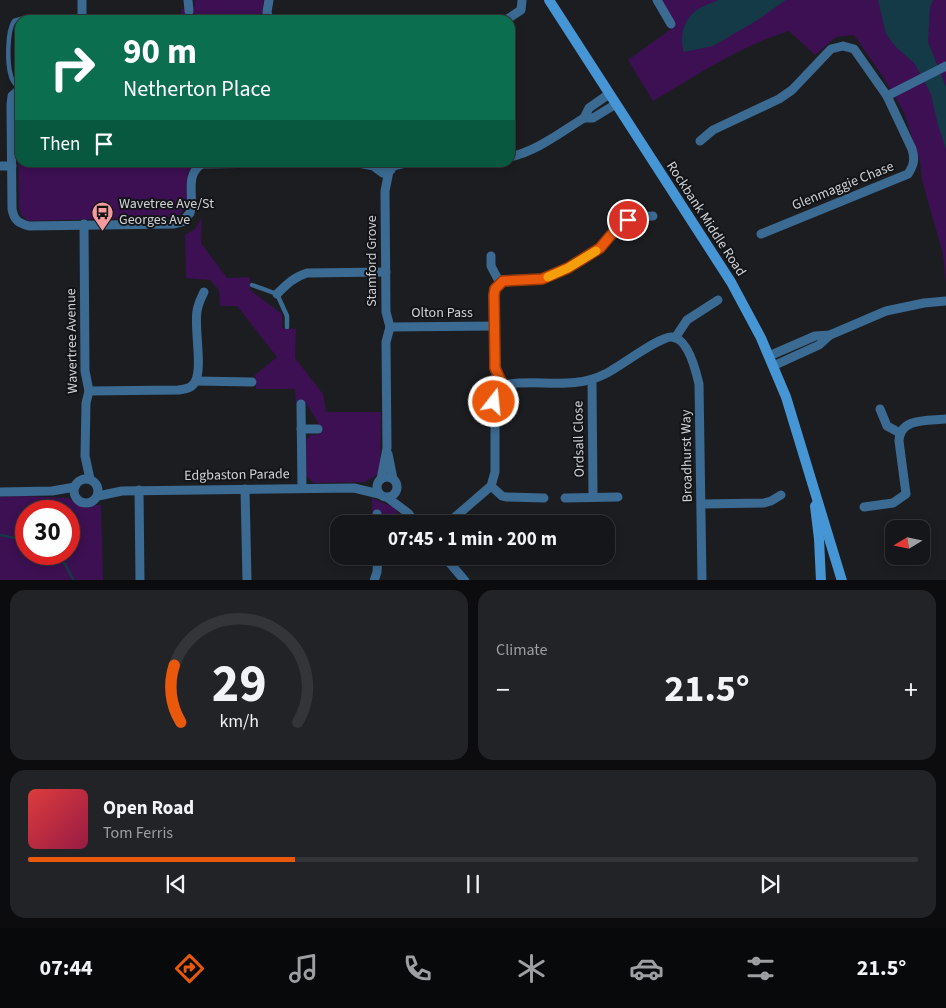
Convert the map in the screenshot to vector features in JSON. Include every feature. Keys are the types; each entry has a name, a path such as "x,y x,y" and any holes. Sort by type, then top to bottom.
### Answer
{"street":[{"path":"82,0 82,15"},
{"path":"188,0 189,11"},
{"path":"268,0 268,15"},
{"path":"514,15 521,10 522,0"},
{"name":"Rockbank Middle Road","path":"549,0 731,282 771,361 786,397 842,580"},
{"path":"657,0 671,24"},
{"name":"Glenmaggie Chase","path":"700,141 713,130 779,99 792,90 831,49 842,46 854,49 887,96 912,149 914,166 908,174 761,234"},
{"path":"887,96 944,68"},
{"path":"15,93 12,96 11,105 12,209 13,216 17,221 29,226 174,224 182,222 190,213 191,178 192,172 197,167"},
{"path":"584,118 589,108 610,94"},
{"path":"515,155 537,146 584,118 593,118 616,104"},
{"path":"0,166 12,166"},
{"name":"Stamford Grove","path":"384,167 386,312 390,327 386,342 387,448 393,478"},
{"path":"503,386 495,368 494,295 495,289 500,283 509,279 542,279 562,272 600,248 616,229 628,220 636,217 653,216"},
{"name":"Wavertree Avenue","path":"84,224 85,371 89,392 85,412 86,456 98,496"},
{"path":"491,256 491,266 500,283"},
{"path":"277,294 297,276 307,273 386,272"},
{"path":"89,392 184,390 192,386 196,381 197,369 196,312 204,292"},
{"path":"458,515 491,486 495,472 495,396 503,386 572,383 592,380 617,368 659,340 665,337 675,338 687,320 718,300"},
{"path":"771,361 815,336 830,335 899,307 946,301"},
{"name":"Olton Pass","path":"390,327 494,326"},
{"name":"Broadhurst Way","path":"675,338 681,341 688,352 699,384 702,580"},
{"name":"Ordsall Close","path":"592,380 593,498"},
{"path":"196,381 252,382"},
{"path":"301,404 302,488"},
{"path":"880,408 888,426 900,433"},
{"path":"864,507 893,504 906,494 899,441 900,433 904,427 910,423 946,419"},
{"path":"302,430 318,429"},
{"name":"Stamford Grove","path":"380,481 387,448"},
{"name":"Wavertree Avenue","path":"76,488 86,456"},
{"name":"Rockbank Middle Road","path":"808,469 819,539 821,580"},
{"path":"387,477 393,478 397,484 397,491 394,496 384,496 377,488 380,481 387,477"},
{"name":"Edgbaston Parade","path":"354,488 380,481"},
{"path":"0,492 52,491 76,488 94,482"},
{"name":"Edgbaston Parade","path":"94,482 122,491"},
{"path":"491,486 502,496 506,497 544,498"},
{"name":"Edgbaston Parade","path":"76,488 80,501 86,504 98,496 122,491 354,488 384,496 408,513"},
{"path":"246,489 246,580"},
{"path":"139,490 140,580"},
{"name":"Edgbaston Parade","path":"397,491 408,513"},
{"path":"702,504 764,503 781,495"},
{"name":"Ordsall Close","path":"565,498 618,497"},
{"path":"374,580 378,572 378,565"},
{"path":"452,565 464,580"}],"lane":[{"path":"15,21 9,31 9,70 11,78 15,83"},
{"path":"252,285 277,294 287,316 287,327"}],"shaded area":[{"path":"195,0 264,0 261,15 181,15 181,9 194,7"},
{"path":"660,0 946,0 946,283 943,254 922,180 920,162 904,112 854,35 836,37 815,55 789,31 736,53 653,101 628,60 675,26"},
{"path":"19,167 191,167 187,174 187,206 178,217 28,221 21,215 19,207"},
{"path":"202,217 201,243 227,278 250,277 250,290 282,314 282,328 296,329 295,358 323,394 326,412 381,412 380,465 377,475 365,482 314,483 306,476 306,439 311,435 320,434 319,425 307,404 296,404 295,389 256,389 255,375 277,357 237,306 220,306 219,290 210,280 186,278 185,235 195,229"},
{"path":"23,496 68,498 71,500 15,500 15,565 80,565 80,505 85,508 101,505 103,580 0,580 0,497"},
{"path":"372,498 393,507 400,515 383,515 372,511"}],"water":[{"path":"718,0 786,0 756,21 713,46 684,52 682,37 684,27 689,18 697,9"},
{"path":"878,0 933,0 930,7 928,42 946,87 946,149 931,94 915,64 896,47 886,34"}],"waterway":[{"path":"0,535 15,538"},
{"path":"66,565 73,580"}],"slow traffic":[{"path":"548,277 568,268 596,251"}],"place":[{"name":"Wavetree Ave/St Georges Ave","path":"103,231"}],"route":[{"path":"494,402 497,390 503,386 495,368 495,289 500,283 509,279 548,278 568,268 604,245 616,229 628,220"}]}
